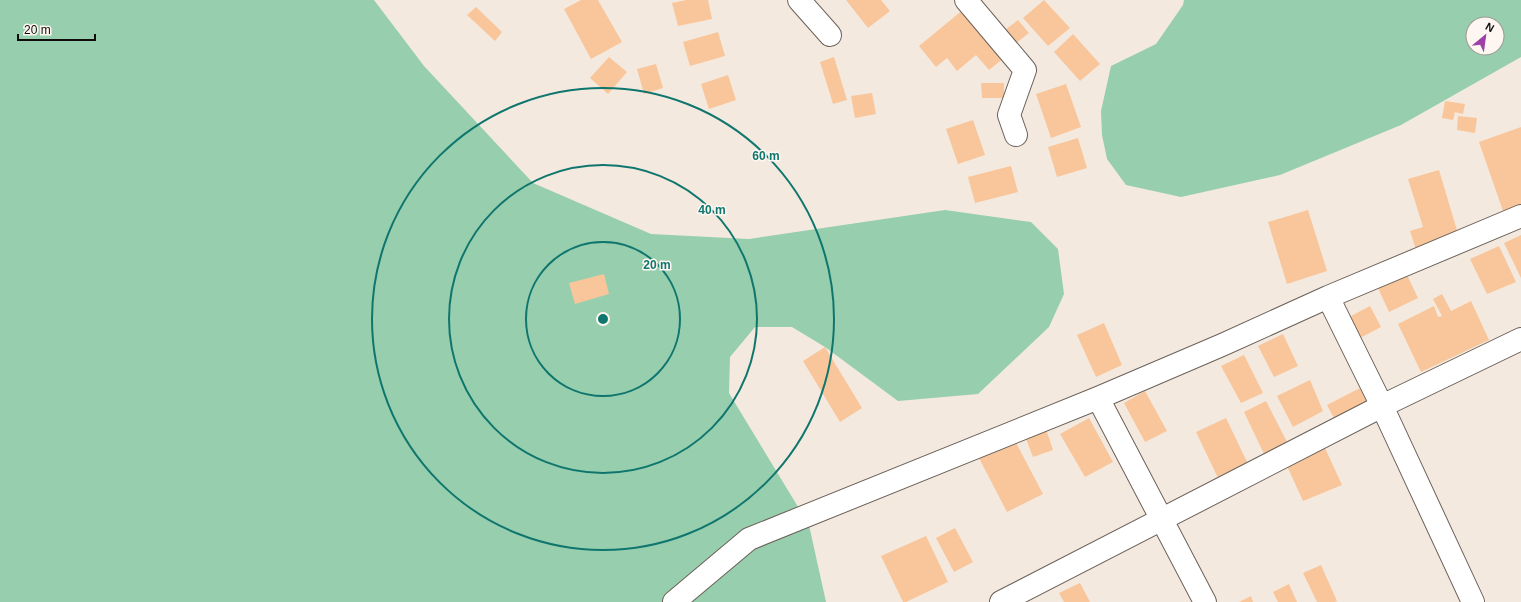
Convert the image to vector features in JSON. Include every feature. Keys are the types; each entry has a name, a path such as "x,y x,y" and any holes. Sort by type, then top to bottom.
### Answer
{"street":[{"path":"799,0 830,35"},
{"path":"966,0 1024,70 1009,116 1016,135"},
{"path":"674,602 749,539 1098,398 1222,345 1328,297 1521,216"},
{"path":"1328,297 1382,406 1473,602"},
{"path":"1001,602 1382,406 1521,339"},
{"path":"1098,398 1205,602"}],"green space":[{"path":"0,0 374,0 424,66 533,183 651,234 749,239 945,210 1031,222 1058,249 1064,294 1049,327 978,394 898,401 825,347 792,327 755,327 730,357 729,393 809,525 826,602 0,602"},
{"path":"1184,0 1521,0 1521,57 1401,125 1280,175 1181,197 1126,185 1107,159 1102,135 1101,111 1111,66 1156,44 1183,5"}],"building":[{"path":"581,0 598,0 622,42 591,59 564,9"},
{"path":"686,0 708,0 712,19 678,26 672,3"},
{"path":"846,0 881,0 890,11 868,28"},
{"path":"1044,0 1070,28 1048,46 1023,18"},
{"path":"476,7 502,32 495,41 467,15"},
{"path":"964,9 1005,57 989,70 976,55 957,71 947,58 936,67 919,46"},
{"path":"1018,20 1029,33 1016,43 1005,30"},
{"path":"718,32 725,56 690,66 683,42"},
{"path":"1073,34 1100,64 1080,81 1054,52"},
{"path":"609,57 627,72 608,94 590,78"},
{"path":"834,57 847,100 833,104 820,62"},
{"path":"656,64 663,88 644,94 637,69"},
{"path":"728,75 736,100 709,109 701,84"},
{"path":"981,83 1004,83 1004,98 982,98"},
{"path":"1066,84 1081,127 1051,138 1036,94"},
{"path":"872,93 876,114 855,118 851,96"},
{"path":"1445,101 1465,104 1463,114 1455,112 1453,120 1442,118"},
{"path":"1458,116 1477,118 1475,133 1457,130"},
{"path":"973,120 985,155 958,164 946,129"},
{"path":"1521,127 1521,204 1503,211 1479,142"},
{"path":"1078,138 1087,168 1057,177 1048,147"},
{"path":"1011,166 1018,192 975,203 968,177"},
{"path":"1439,170 1459,237 1416,250 1410,231 1423,227 1408,179"},
{"path":"1308,210 1327,271 1287,284 1268,222"},
{"path":"1521,235 1521,278 1504,243"},
{"path":"1499,246 1516,282 1487,294 1470,259"},
{"path":"604,274 609,294 575,304 569,283"},
{"path":"1407,275 1418,298 1389,312 1378,288"},
{"path":"1442,294 1451,311 1471,301 1489,340 1421,372 1398,324 1434,306 1438,317 1442,316 1433,299"},
{"path":"1370,306 1381,327 1360,338 1349,317"},
{"path":"1104,323 1122,365 1096,377 1077,335"},
{"path":"1283,334 1298,366 1274,377 1258,346"},
{"path":"825,347 862,408 840,422 803,361"},
{"path":"1244,355 1263,393 1241,403 1221,366"},
{"path":"1310,380 1323,411 1293,427 1277,396"},
{"path":"1360,388 1368,402 1335,420 1327,405"},
{"path":"1145,391 1167,431 1145,442 1124,403"},
{"path":"1266,401 1287,442 1264,454 1244,412"},
{"path":"1089,418 1113,462 1085,477 1060,434"},
{"path":"1226,418 1248,464 1218,478 1196,432"},
{"path":"1046,429 1053,450 1033,457 1025,436"},
{"path":"1014,439 1043,494 1007,512 979,458"},
{"path":"1325,448 1342,485 1303,501 1287,466"},
{"path":"955,528 973,562 954,572 936,538"},
{"path":"926,536 948,582 906,602 903,602 881,556"},
{"path":"1321,565 1337,601 1335,602 1317,602 1303,573"},
{"path":"1080,583 1090,602 1064,602 1059,593"},
{"path":"1289,584 1297,602 1278,602 1273,592"},
{"path":"1251,596 1253,602 1239,602"}]}
